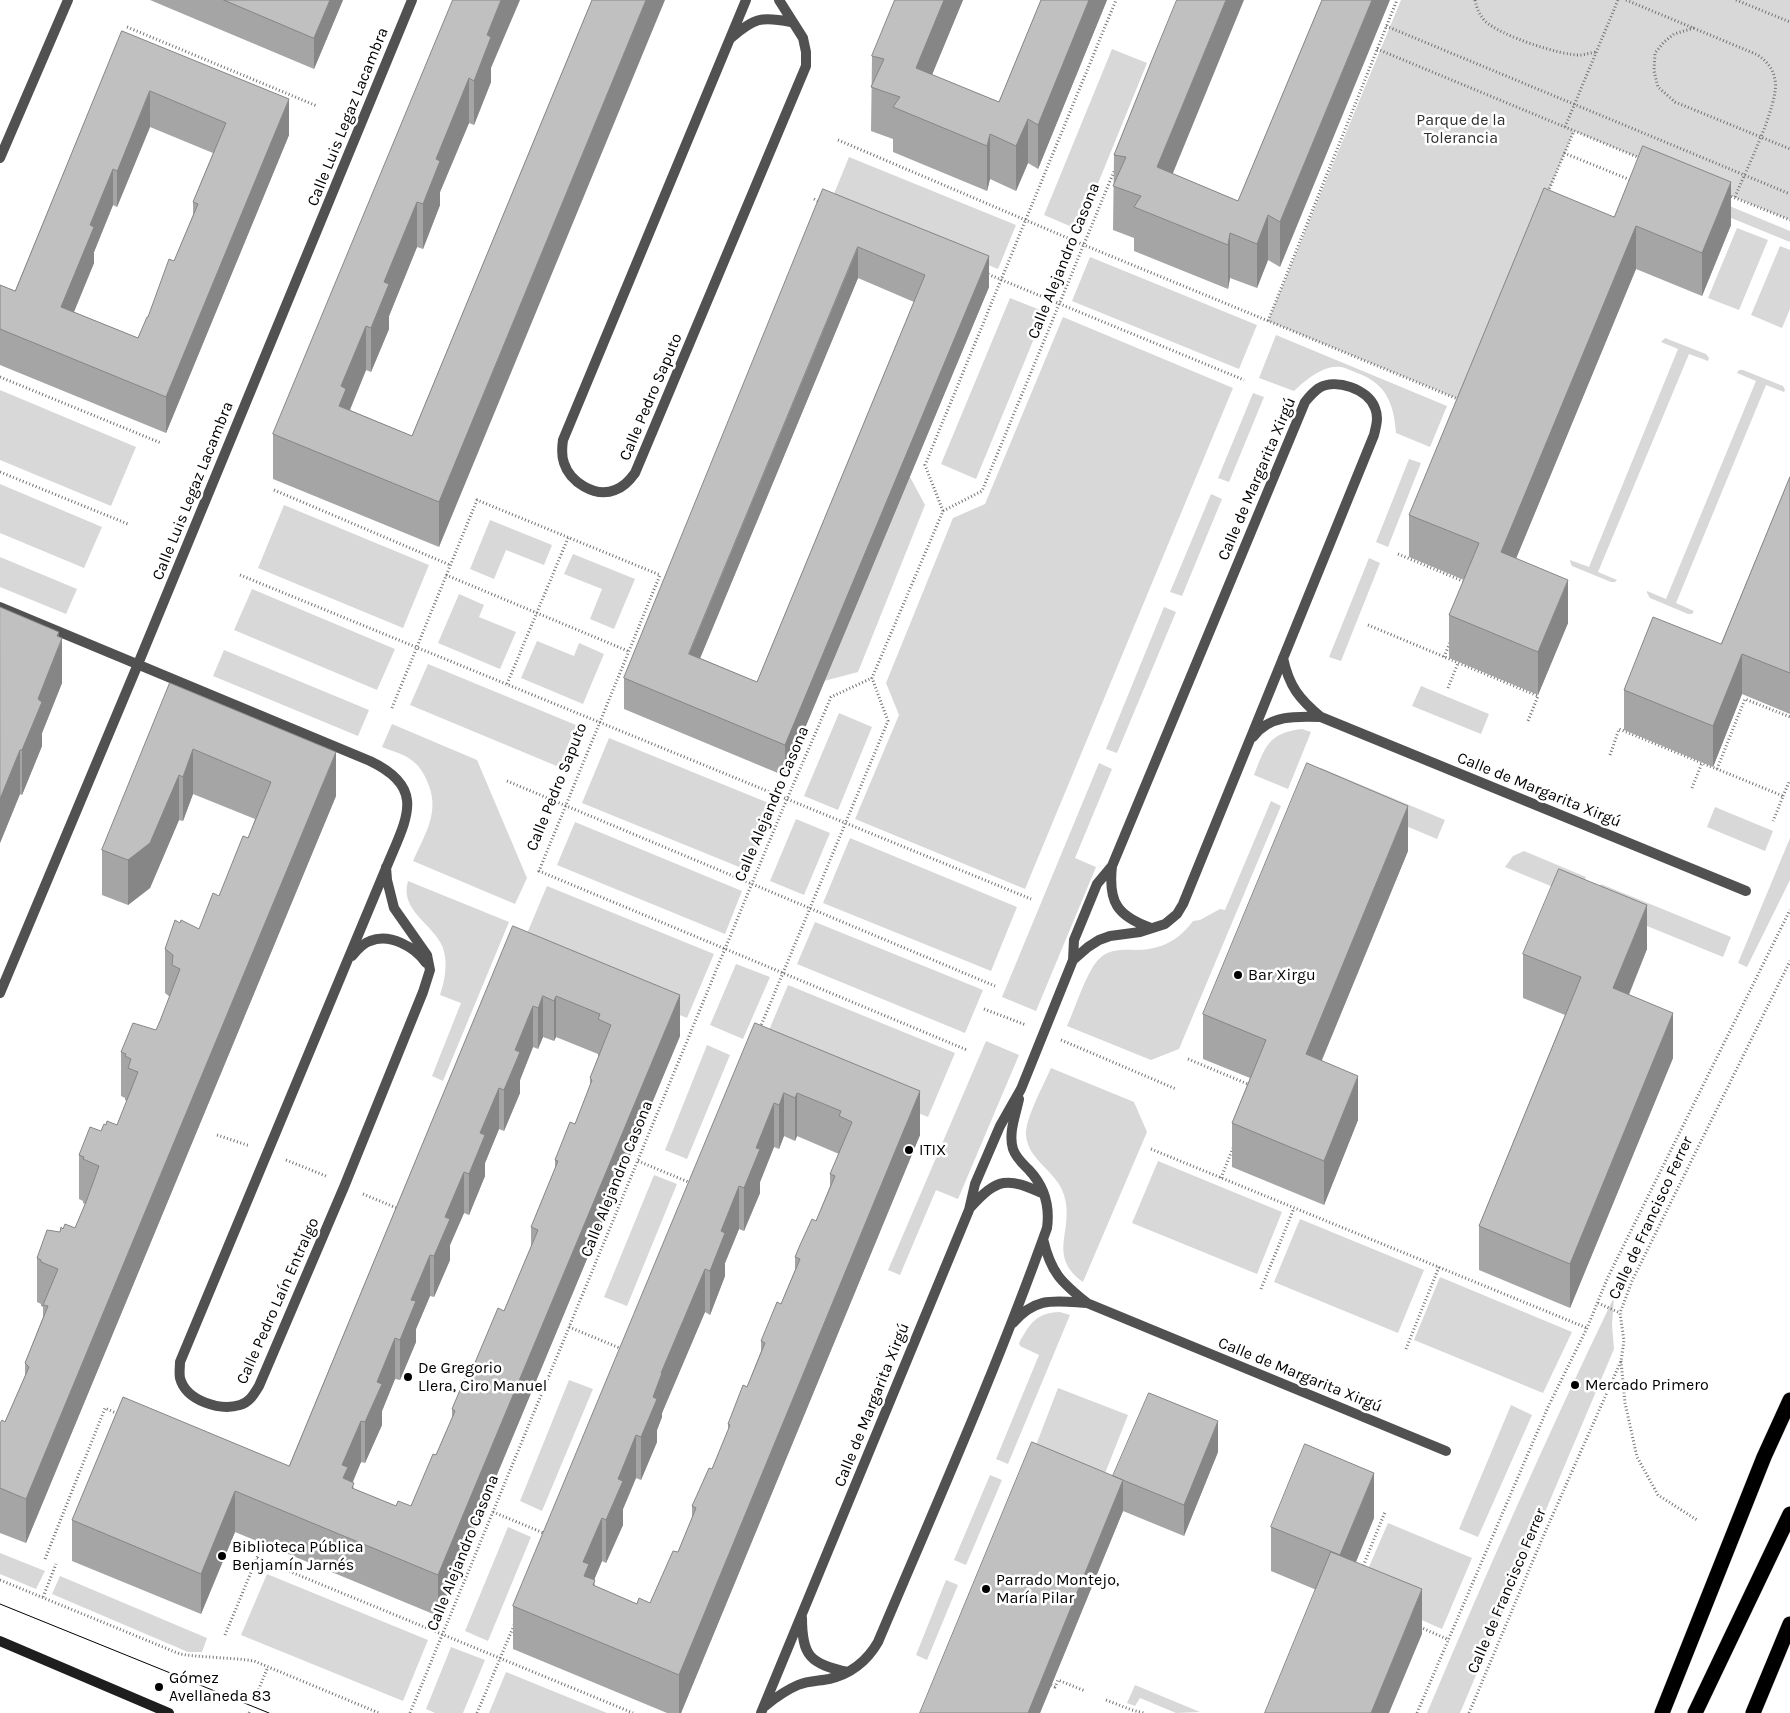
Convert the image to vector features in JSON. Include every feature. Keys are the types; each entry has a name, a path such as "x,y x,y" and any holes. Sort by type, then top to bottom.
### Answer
{"highway":[{"path":"1662,1713 1764,1458 1790,1400"},
{"path":"1695,1713 1790,1514"},
{"path":"1753,1713 1790,1624"}],"main road":[{"path":"0,1641 169,1713"}],"street":[{"path":"0,158 68,0"},
{"name":"Calle Luis Legaz Lacambra","path":"0,993 412,0"},
{"name":"Calle Pedro Saputo","path":"746,0 563,440 563,462 569,474 577,482 590,489 602,492 614,491 627,483 635,473 806,66 803,38 798,28 791,22 779,0"},
{"name":"Calle Pedro Saputo","path":"728,40 745,25 759,19 777,19 791,22"},
{"name":"Calle de Margarita Xirgú","path":"763,1710 969,1210 975,1184 985,1159 1000,1126 1021,1088 1073,960 1074,940 1097,884 1112,866 1301,409 1313,392 1320,387 1332,384 1345,385 1358,390 1370,399 1376,409 1377,422 1374,435 1183,904 1172,919 1165,924 1131,934 1110,936 1088,947 1073,960"},
{"path":"0,607 138,664"},
{"name":"Calle de Margarita Xirgú","path":"1283,658 1291,685 1302,700 1321,716 1746,892"},
{"name":"Calle Pedro Laín Entralgo","path":"138,664 386,768 397,778 407,794 408,807 401,831 180,1362 180,1379 188,1392 208,1404 227,1407 242,1405 251,1398 259,1386 344,1187 423,992 430,970 420,955 388,939 370,941 359,948 347,962"},
{"name":"Calle de Margarita Xirgú","path":"1247,744 1262,727 1279,719 1321,716"},
{"path":"386,866 387,880 394,908 422,946 427,955 430,970"},
{"name":"Calle de Margarita Xirgú","path":"1112,866 1110,890 1115,904 1126,916 1151,928"},
{"name":"Calle de Margarita Xirgú","path":"763,1710 800,1684 831,1679 848,1672 864,1662 878,1642 1009,1329 1043,1239 1048,1218 1044,1194 1037,1178 1022,1163 1013,1149 1012,1131 1021,1088"},
{"name":"Calle de Margarita Xirgú","path":"969,1210 990,1188 1008,1182 1018,1183 1044,1194"},
{"name":"Calle de Margarita Xirgú","path":"1043,1239 1046,1253 1056,1275 1087,1303 1446,1451"},
{"name":"Calle de Margarita Xirgú","path":"1009,1329 1021,1314 1036,1304 1050,1302 1087,1303"},
{"name":"Calle de Margarita Xirgú","path":"803,1613 803,1643 806,1651 822,1665 848,1672"}],"path":[{"path":"758,1032 888,721 872,678 943,511 925,465 1116,0"},
{"path":"1268,321 1397,0"},
{"path":"1475,0 1477,10 1486,21 1497,29 1555,52 1580,55 1596,52"},
{"path":"1565,127 1618,0"},
{"path":"1626,0 1758,55 1770,65 1776,81 1774,103 1734,197"},
{"path":"1736,0 1790,22"},
{"path":"1386,26 1790,194"},
{"path":"127,27 317,106"},
{"path":"1694,28 1674,34 1664,42 1655,54 1654,71 1658,87 1675,102 1790,149"},
{"path":"1377,49 1650,162"},
{"path":"1546,197 1574,131"},
{"path":"838,140 1084,245 1462,400"},
{"path":"1564,153 1641,184"},
{"name":"Calle Alejandro Casona","path":"943,511 982,491 1118,163"},
{"path":"1726,194 1790,220"},
{"path":"814,199 823,203"},
{"path":"983,272 1244,380"},
{"path":"0,377 161,443"},
{"path":"0,472 128,524"},
{"path":"274,490 450,565"},
{"path":"392,708 477,500 568,538 507,684"},
{"name":"Calle Pedro Saputo","path":"568,538 660,575 539,871 725,948"},
{"path":"1398,554 1474,586"},
{"path":"240,575 1030,899"},
{"path":"446,575 628,652"},
{"path":"1368,625 1538,696 1528,721"},
{"path":"1444,656 1451,639"},
{"path":"1448,688 1458,663"},
{"name":"Calle Alejandro Casona","path":"410,1713 830,697 872,678"},
{"path":"1717,769 1745,699 1790,717"},
{"path":"1610,754 1619,729 1783,796"},
{"path":"1692,788 1702,763"},
{"path":"1773,821 1790,780"},
{"path":"507,781 995,986"},
{"name":"Calle de Francisco Ferrer","path":"1417,1713 1548,1407 1587,1328 1617,1259 1790,910"},
{"path":"725,948 967,1050"},
{"name":"Calle de Francisco Ferrer","path":"1469,1713 1538,1548 1621,1361 1624,1341 1620,1313 1632,1281 1790,961"},
{"path":"984,1009 1028,1027"},
{"path":"1060,1040 1176,1089"},
{"path":"1188,1059 1258,1089"},
{"path":"217,1134 322,1174 344,1187 400,1209"},
{"path":"1221,1178 1236,1142"},
{"path":"1151,1149 1587,1328"},
{"path":"638,1161 695,1185"},
{"path":"1260,1289 1294,1208"},
{"path":"1406,1349 1440,1267"},
{"path":"1598,1302 1620,1313"},
{"path":"570,1328 627,1351"},
{"path":"1621,1361 1625,1403 1638,1457 1658,1495 1697,1520"},
{"path":"45,1559 105,1408 123,1416"},
{"path":"493,1512 550,1536"},
{"path":"1361,1572 1385,1512"},
{"path":"225,1635 267,1533"},
{"path":"257,1558 632,1713"},
{"path":"43,1597 56,1564"},
{"path":"0,1580 180,1654 201,1658 254,1660 379,1713"},
{"path":"477,1713 518,1615"},
{"path":"1413,1624 1449,1640"},
{"path":"256,1696 267,1670"},
{"path":"1051,1686 1055,1687 1058,1680 1085,1691"},
{"path":"1106,1700 1144,1713"}],"green space":[{"name":"Parque de la Tolerancia","path":"1401,0 1790,0 1790,220 1574,131 1461,400 1268,321"},
{"path":"1112,49 1147,63 1079,230 1044,215"},
{"path":"849,157 1016,225 998,269 831,201"},
{"path":"1669,181 1790,231 1790,242 1665,191"},
{"path":"1737,228 1768,240 1739,310 1708,298"},
{"path":"1780,246 1790,250 1790,309 1782,328 1751,315"},
{"path":"1090,257 1257,325 1239,369 1072,301"},
{"path":"1010,298 1045,312 976,479 941,464"},
{"path":"1063,317 1233,388 1025,889 855,819 899,715 886,683 953,518 985,504"},
{"path":"1276,335 1447,406 1430,447 1396,433 1391,405 1383,390 1369,379 1348,369 1341,367 1328,368 1309,378 1294,391 1259,378"},
{"path":"1665,338 1706,354 1709,358 1708,361 1689,354 1598,572 1617,580 1611,582 1572,566 1570,560 1589,567 1678,349 1661,342"},
{"path":"1739,370 1783,386 1785,390 1784,392 1766,385 1676,603 1694,611 1692,614 1688,614 1650,598 1647,591 1666,599 1756,381 1737,373"},
{"path":"0,390 136,447 111,506 0,460"},
{"path":"1253,393 1264,397 1229,482 1218,478"},
{"path":"1409,459 1421,463 1388,547 1376,542"},
{"path":"909,475 925,505 858,672 824,681"},
{"path":"0,484 102,527 84,568 0,533"},
{"path":"1211,494 1222,499 1182,596 1170,592"},
{"path":"284,505 429,565 403,628 258,568"},
{"path":"490,520 552,545 544,565 506,550 494,579 470,569"},
{"path":"573,554 635,579 614,629 590,619 602,589 564,574"},
{"path":"0,557 77,589 66,614 0,587"},
{"path":"1369,558 1380,563 1341,661 1329,657"},
{"path":"252,589 395,649 377,690 234,630"},
{"path":"459,594 484,605 479,617 516,632 500,669 438,643"},
{"path":"1164,607 1176,612 1117,753 1106,749"},
{"path":"537,641 574,656 579,643 604,654 583,704 521,678"},
{"path":"224,650 369,710 358,736 213,676"},
{"path":"428,664 576,725 559,767 410,705"},
{"path":"1421,686 1489,714 1481,734 1412,706"},
{"path":"839,713 872,727 838,810 804,796"},
{"path":"392,724 477,760 527,878 515,904 413,861 430,822 432,812 431,792 425,776 416,764 403,755 382,747"},
{"path":"1302,729 1311,732 1288,789 1254,775 1269,743 1282,734"},
{"path":"609,738 776,806 749,871 582,803"},
{"path":"1099,763 1112,769 1075,858 1096,867 1036,1011 1002,997"},
{"path":"1321,768 1445,820 1437,839 1313,787"},
{"path":"1271,801 1281,806 1179,1049 1151,1060 1067,1026 1089,973 1103,955 1122,950 1149,949 1168,943 1179,936 1193,921 1200,920 1220,909 1225,910"},
{"path":"1715,807 1773,831 1765,851 1707,827"},
{"path":"796,819 830,833 804,895 770,881"},
{"path":"575,822 742,891 725,934 557,865"},
{"path":"850,838 1017,907 991,971 823,903"},
{"path":"1790,838 1790,880 1747,967 1738,963"},
{"path":"1524,851 1586,877 1577,897 1505,867 1513,856"},
{"path":"408,881 509,922 443,1081 432,1076 461,1003 440,995 445,971 443,948 439,939 419,917 408,901"},
{"path":"1601,884 1731,937 1723,957 1593,904"},
{"path":"547,886 714,954 687,1018 520,950"},
{"path":"815,922 983,990 965,1033 797,964"},
{"path":"736,964 770,977 743,1039 710,1025"},
{"path":"788,985 955,1053 928,1117 761,1049"},
{"path":"986,1041 1019,1055 958,1199 936,1190 900,1275 888,1270"},
{"path":"707,1045 730,1055 687,1159 665,1150"},
{"path":"1051,1068 1134,1102 1147,1132 1083,1282 1072,1272 1066,1262 1064,1252 1066,1208 1064,1195 1055,1179 1032,1152 1026,1135 1028,1120"},
{"path":"1158,1161 1282,1212 1257,1274 1132,1223"},
{"path":"654,1175 677,1184 627,1306 604,1297"},
{"path":"1300,1219 1424,1270 1398,1333 1274,1282"},
{"path":"1440,1277 1572,1332 1543,1393 1414,1340"},
{"path":"1614,1297 1612,1325 1614,1349 1460,1713 1427,1713 1518,1504"},
{"path":"1060,1312 1070,1315 1008,1464 996,1459 1039,1355 1020,1346 1019,1343 1030,1325 1039,1317"},
{"path":"569,1380 593,1389 542,1511 520,1501"},
{"path":"1058,1388 1128,1415 1102,1481 1033,1453"},
{"path":"1511,1405 1532,1415 1478,1537 1459,1529"},
{"path":"990,1475 1002,1480 966,1565 954,1560"},
{"path":"1388,1523 1472,1558 1442,1629 1358,1592"},
{"path":"508,1527 531,1537 488,1641 465,1631"},
{"path":"0,1553 45,1571 36,1589 0,1574"},
{"path":"267,1574 428,1640 403,1701 241,1635"},
{"path":"60,1576 207,1638 202,1652 188,1652 52,1594"},
{"path":"946,1580 958,1585 927,1660 916,1655"},
{"path":"451,1647 485,1660 463,1713 435,1713 426,1709"},
{"path":"506,1672 607,1713 489,1713"},
{"path":"1135,1685 1200,1712 1176,1713 1140,1698 1135,1706 1127,1703"}],"building":[{"path":"224,0 330,0 314,38"},
{"path":"453,0 501,0 487,35 491,37 474,81 469,78 436,159 440,161 423,204 417,202 384,282 389,284 371,328 366,326 341,386 346,389 339,406 412,436 592,0 646,0 439,502 273,434"},
{"path":"895,0 944,0 916,68 999,102 1041,0 1089,0 1038,125 1028,119 1016,146 990,134 987,146 893,107 900,97 871,87 884,59 872,56"},
{"path":"1177,0 1226,0 1157,167 1238,201 1322,0 1372,0 1280,222 1268,215 1257,244 1230,233 1228,245 1134,207 1141,196 1113,186 1126,157 1114,155"},
{"path":"122,31 289,99 166,397 0,329 0,285 15,291","holes":["150,91 226,123 193,202 198,204 174,261 169,259 148,317 138,338 61,307 94,227 90,225 113,169 117,171"]},
{"path":"1643,146 1731,182 1702,253 1636,226 1501,552 1568,580 1538,652 1449,615 1479,543 1409,515 1544,188 1614,217"},
{"path":"823,189 989,256 785,745 624,678","holes":["858,247 925,275 757,682 689,654"]},
{"path":"1790,477 1790,673 1742,654 1713,726 1624,690 1653,617 1721,644"},
{"path":"0,607 59,632 57,636 62,638 38,699 42,702 0,799"},
{"path":"170,683 336,752 26,1499 0,1488 0,1423 2,1420 5,1422 29,1367 25,1363 48,1306 43,1305 58,1269 41,1262 37,1258 47,1230 60,1232 61,1227 63,1229 65,1224 75,1228 86,1202 99,1166 83,1159 84,1157 79,1155 90,1127 101,1131 107,1121 117,1125 138,1072 128,1068 131,1059 121,1052 133,1023 156,1030 160,1021 180,969 172,965 173,955 165,949 175,920 180,923 181,920 199,929 213,893 219,896 243,836 248,838 271,782 193,749 183,777 179,775 150,843 128,860 102,850"},
{"path":"1307,763 1408,806 1306,1054 1358,1076 1324,1161 1232,1123 1266,1040 1203,1014"},
{"path":"1559,869 1647,905 1613,988 1673,1013 1570,1264 1479,1226 1581,977 1523,954"},
{"path":"513,926 680,995 438,1575 235,1491 201,1574 72,1520 123,1397 289,1466","holes":["543,996 554,1001 556,996 600,1014 598,1019 611,1025 590,1078 592,1080 575,1124 570,1122 555,1160 558,1161 531,1227 538,1230 504,1311 498,1308 471,1372 468,1371 452,1409 455,1411 436,1455 433,1454 411,1506 398,1501 396,1506 352,1488 354,1483 343,1478 348,1467 342,1465 361,1421 365,1422 382,1384 377,1382 395,1338 400,1340 416,1301 411,1300 430,1255 434,1256 450,1219 445,1217 464,1172 469,1174 485,1135 480,1133 499,1088 504,1090 520,1052 515,1050 533,1006 538,1008"]},
{"path":"755,1023 920,1091 679,1675 513,1606","holes":["784,1093 795,1098 797,1093 841,1111 839,1116 852,1122 830,1174 835,1176 816,1221 812,1219 800,1245 795,1257 800,1259 781,1304 777,1302 761,1341 765,1343 747,1387 743,1385 728,1424 730,1425 712,1469 709,1468 692,1506 696,1508 678,1552 673,1551 650,1603 639,1598 637,1604 593,1585 595,1580 584,1576 589,1564 583,1562 602,1518 606,1520 623,1481 618,1479 636,1435 641,1437 657,1399 653,1397 661,1373 705,1269 710,1271 725,1233 721,1231 739,1186 744,1188 760,1149 756,1148 774,1103 779,1105"]},
{"path":"1149,1393 1218,1421 1184,1505 1113,1476"},
{"path":"1032,1442 1123,1480 1028,1713 920,1713"},
{"path":"1305,1444 1374,1473 1340,1555 1271,1527"},
{"path":"1331,1552 1422,1589 1371,1713 1265,1713"}],"tram line":[{"path":"0,1604 269,1713"}],"place":[{"name":"Bar Xirgu","path":"1238,975"},
{"name":"ITIX","path":"909,1150"},
{"name":"De Gregorio Llera, Ciro Manuel","path":"408,1377"},
{"name":"Mercado Primero","path":"1575,1385"},
{"name":"Biblioteca Pública Benjamín Jarnés","path":"222,1556"},
{"name":"Parrado Montejo, María Pilar","path":"986,1589"},
{"name":"Gómez Avellaneda 83","path":"159,1687"}]}
